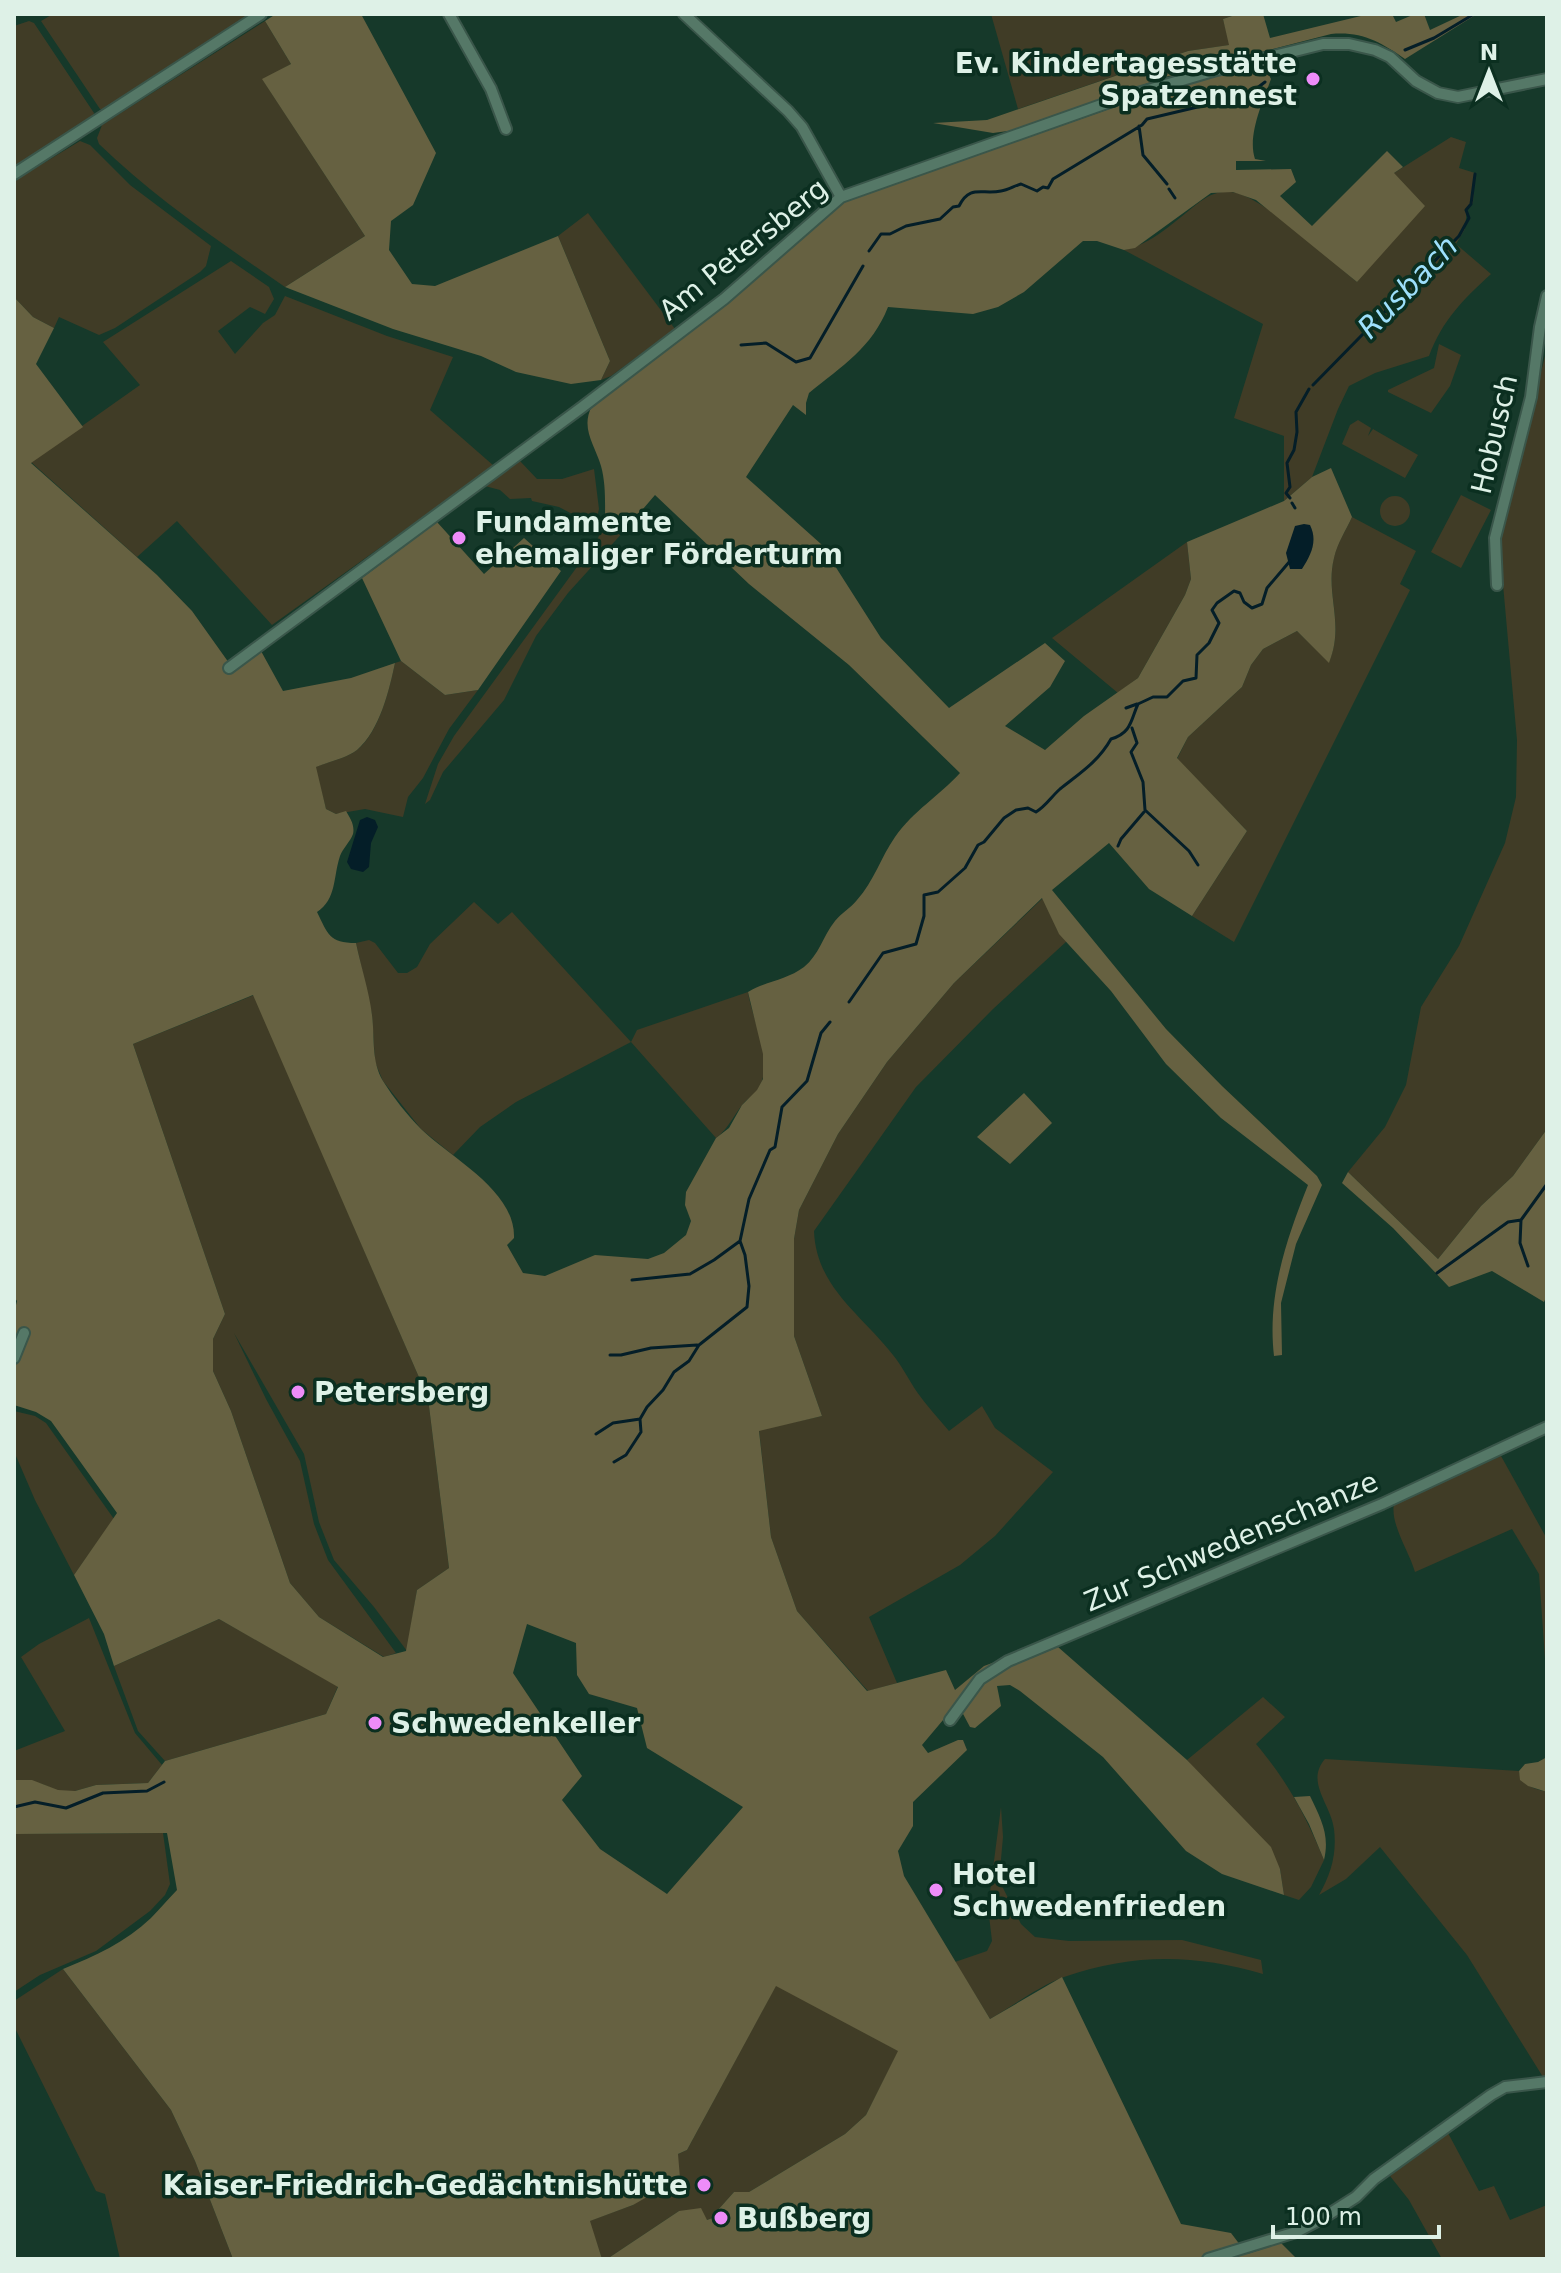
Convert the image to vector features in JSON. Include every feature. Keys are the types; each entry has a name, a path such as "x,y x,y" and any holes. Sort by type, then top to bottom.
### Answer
{"street":[{"path":"14,174 261,14"},
{"path":"449,14 491,89 506,129"},
{"path":"684,14 802,127 841,197"},
{"name":"Am Petersberg","path":"229,668 724,299 841,197 1121,98 1323,44 1349,44 1375,50 1390,57 1416,81 1438,93 1458,97 1486,94 1547,79"},
{"name":"Hobusch","path":"1497,585 1495,538 1531,397 1547,296"},
{"path":"14,1358 24,1333"},
{"name":"Zur Schwedenschanze","path":"950,1720 980,1679 1008,1661 1382,1504 1547,1427"},
{"path":"1208,2259 1296,2232 1323,2218 1356,2197 1374,2179 1491,2095 1505,2087 1547,2082"}],"shaded area":[{"path":"53,14 253,14 106,110 100,109 41,21"},
{"path":"276,14 361,14 436,153 413,205 391,221 389,250 412,284 435,286 558,236 610,361 601,380 571,384 516,372 481,356 393,329 285,287 365,236 262,79 291,64 265,21"},
{"path":"991,14 1238,14 1223,19 1230,45 1188,51 1018,109"},
{"path":"1238,14 1263,14 1270,38 1369,14 1392,14 1396,22 1415,14 1424,14 1430,30 1464,14 1477,14 1405,59 1370,39 1352,34 1331,34 1165,77 1015,130 993,133 933,123 987,120 1188,51 1229,45 1223,19"},
{"path":"29,21 34,23 94,113 93,118 14,167 14,26"},
{"path":"265,21 291,64 263,80 365,236 285,287 166,202 99,144 97,138 102,125"},
{"path":"1264,65 1271,79 1257,119 1253,150 1255,159 1266,161 1236,161 1236,170 1291,169 1296,182 1280,196 1312,226 1387,151 1403,167 1394,173 1425,206 1357,282 1256,200 1233,192 1211,193 1135,248 1124,250 1097,241 1083,241 1024,292 998,307 973,314 888,307 865,345 809,393 806,415 793,405 746,477 821,544 881,638 949,708 1045,643 1065,661 1050,687 1005,726 1045,750 1084,716 1138,678 1191,579 1187,542 1284,501 1312,477 1331,468 1352,517 1334,558 1335,635 1329,663 1297,631 1263,649 1251,665 1242,687 1188,737 1177,758 1247,831 1192,916 1149,889 1109,843 1052,890 1166,1029 1317,1176 1322,1185 1296,1244 1281,1303 1282,1355 1274,1356 1276,1290 1292,1226 1308,1185 1221,1118 1166,1064 1111,991 1059,934 1042,898 954,983 887,1062 838,1134 799,1210 794,1239 794,1336 822,1416 759,1431 771,1537 797,1611 867,1691 946,1670 955,1690 984,1666 1014,1655 1017,1664 1058,1647 1187,1760 1271,1847 1280,1869 1284,1895 1222,1874 1186,1851 1103,1757 1010,1685 997,1686 1001,1706 975,1728 970,1727 962,1712 954,1707 922,1745 928,1753 963,1740 967,1750 913,1802 913,1826 898,1851 904,1876 990,2019 1062,1977 1181,2224 1231,2233 1247,2254 1281,2243 1297,2259 607,2259 679,2211 701,2208 707,2220 715,2217 734,2192 749,2192 845,2134 866,2115 898,2051 776,1986 687,2150 678,2154 680,2178 633,2205 590,2221 602,2259 233,2259 195,2161 171,2110 63,1969 121,1941 151,1918 177,1890 167,1833 14,1834 14,1780 32,1780 58,1790 75,1791 96,1785 148,1783 165,1761 326,1714 338,1687 219,1619 114,1666 104,1634 74,1575 117,1513 51,1421 14,1405 14,1313 17,1301 14,1297 14,297 33,317 54,328 36,364 83,427 31,463 157,575 192,611 234,670 261,651 283,691 351,678 395,663 382,710 365,742 348,755 316,767 326,809 336,814 346,811 353,831 340,856 328,901 317,912 330,936 356,943 371,1006 377,1065 387,1087 421,1129 480,1177 505,1205 512,1221 514,1238 507,1245 523,1273 545,1276 595,1255 648,1259 664,1253 686,1235 691,1221 685,1205 686,1192 716,1138 729,1128 742,1105 763,1079 763,1054 748,992 791,975 809,962 835,921 863,893 902,828 960,773 849,665 749,584 655,495 625,530 605,522 603,473 588,429 592,406 745,289 838,206 1181,84","holes":["253,995 428,1398 449,1568 417,1590 406,1651 383,1657 319,1617 290,1583 231,1411 213,1371 213,1339 225,1314 133,1044","527,1624 576,1643 577,1675 589,1694 637,1708 647,1748 743,1807 667,1894 600,1849 562,1800 582,1776 513,1673"]},
{"path":"1451,137 1466,142 1459,168 1475,173 1473,203 1467,208 1465,229 1456,244 1491,274 1455,311 1429,356 1375,373 1349,386 1312,477 1284,501 1284,436 1234,418 1263,324 1124,250 1153,238 1209,196 1231,192 1260,204 1277,216 1357,282 1394,173"},
{"path":"80,141 90,145 130,185 211,246 206,266 200,272 115,328 99,335 59,317 54,328 33,317 14,297 14,181"},
{"path":"588,213 675,329 601,380 610,361 558,236"},
{"path":"231,261 269,287 274,299 265,314 250,307 218,331 235,354 263,323 275,315 285,296 387,336 453,357 430,410 494,466 272,625 177,521 137,557 31,462 140,385 103,342"},
{"path":"1439,344 1461,355 1450,386 1431,413 1388,392 1434,368"},
{"path":"1545,356 1547,1129 1513,1176 1481,1206 1438,1259 1348,1172 1385,1127 1406,1085 1421,1007 1459,946 1505,843 1516,797 1517,740 1499,540"},
{"path":"1358,420 1371,428 1368,436 1373,429 1418,455 1405,478 1342,444 1350,425"},
{"path":"520,461 537,479 562,479 594,469 599,509 595,526 559,507 532,501 531,498 510,499 500,490 485,486"},
{"path":"1461,495 1491,510 1461,568 1431,552"},
{"path":"1395,496 1406,500 1410,511 1406,522 1395,526 1384,522 1380,511 1384,500"},
{"path":"1352,517 1416,551 1400,584 1410,590 1234,942 1192,916 1247,831 1177,759 1188,737 1242,687 1251,665 1263,649 1297,631 1329,662 1335,634 1334,557"},
{"path":"437,522 484,574 524,538 561,571 478,690 445,695 401,661 362,578"},
{"path":"605,522 625,530 568,593 536,636 504,700 443,772 425,804 438,764 454,736 598,538"},
{"path":"1187,542 1191,579 1185,595 1138,678 1118,693 1052,638"},
{"path":"401,661 445,695 478,690 449,729 423,778 408,797 403,817 365,809 336,814 326,809 315,767 348,755 365,742 382,710 395,663"},
{"path":"1043,898 1059,933 1067,941 993,1009 916,1087 814,1231 817,1251 832,1284 893,1355 949,1431 982,1406 995,1428 1053,1472 995,1536 960,1565 869,1617 897,1683 868,1691 797,1611 771,1537 759,1430 822,1416 794,1336 794,1239 799,1210 838,1134 887,1062 954,983"},
{"path":"474,902 498,924 512,912 631,1042 516,1102 480,1127 453,1155 421,1129 383,1081 375,1062 372,1015 356,943 369,940 375,943 398,973 407,973 417,967 430,944"},
{"path":"748,992 764,1055 762,1080 757,1091 716,1138 631,1042 637,1030"},
{"path":"254,995 428,1398 449,1568 417,1590 407,1651 334,1560 319,1522 304,1454 234,1333 300,1461 314,1524 328,1560 396,1653 384,1657 319,1617 290,1583 231,1411 213,1371 213,1339 225,1314 133,1044"},
{"path":"1024,1093 1052,1123 1010,1164 977,1137"},
{"path":"1547,1129 1547,1295 1544,1302 1492,1271 1449,1287 1393,1228 1342,1183 1348,1172 1438,1259 1481,1206 1513,1176"},
{"path":"14,1411 35,1416 46,1423 114,1519 74,1575 16,1456"},
{"path":"1501,1456 1547,1539 1547,1687 1539,1574 1512,1529 1415,1572 1395,1520 1394,1504"},
{"path":"89,1618 135,1733 162,1765 148,1783 96,1785 75,1791 58,1791 42,1784 14,1780 14,1751 65,1731 21,1657"},
{"path":"219,1619 338,1686 326,1714 165,1761 138,1731 114,1666"},
{"path":"1263,1697 1285,1717 1256,1744 1295,1799 1324,1860 1311,1887 1299,1900 1284,1895 1280,1869 1187,1760"},
{"path":"1547,1757 1547,1792 1520,1780 1519,1771 1525,1764"},
{"path":"1325,1759 1519,1771 1526,1784 1547,1792 1547,2077 1543,2077 1467,1955 1380,1847 1346,1879 1319,1895 1330,1871 1335,1847 1332,1820 1318,1785 1320,1768"},
{"path":"1310,1796 1325,1835 1324,1860 1294,1797"},
{"path":"1001,1807 1003,1837 1000,1870 1003,1888 1021,1924 1035,1937 1069,1941 1182,1940 1261,1960 1263,1974 1188,1960 1139,1960 1064,1977 990,2019 955,1962 987,1951 992,1941 988,1907"},
{"path":"163,1833 170,1884 165,1895 150,1911 96,1951 40,1975 14,1992 14,1834"},
{"path":"63,1969 171,2110 195,2161 233,2259 120,2259 105,2194 96,2191 14,2026 14,2001"},
{"path":"776,1985 899,2051 866,2115 845,2134 749,2192 734,2192 715,2217 707,2220 679,2211 607,2259 602,2259 589,2221 633,2205 678,2154 687,2150"},
{"path":"1448,2133 1479,2191 1494,2186 1510,2220 1547,2205 1547,2259 1442,2259 1409,2200 1390,2176"}],"water":[{"path":"1310,525 1312,531 1312,548 1302,569 1290,569 1286,553 1295,526"},
{"path":"367,817 375,820 378,827 371,843 369,867 363,872 351,869 347,862 360,820"}],"waterway":[{"path":"1405,50 1434,38 1474,14"},
{"path":"869,251 881,234 940,219 972,193 1001,191 1021,184 1037,191 1048,188 1053,179 1147,119 1248,95 1265,82"},
{"path":"1139,126 1143,155 1167,184"},
{"name":"Rusbach","path":"1313,385 1459,236 1469,218 1466,210 1471,204 1475,174"},
{"path":"1169,189 1175,198"},
{"path":"741,345 766,343 796,362 810,358 863,266"},
{"name":"Rusbach","path":"1290,498 1286,493 1290,487 1287,463 1294,450 1296,412 1309,389"},
{"name":"Rusbach","path":"1292,503 1295,508"},
{"name":"Rusbach","path":"849,1002 883,953 916,944 924,916 924,895 938,892 965,868 978,845 1004,818 1016,810 1028,808 1036,812 1088,767 1111,739 1127,729 1138,704 1153,697 1167,697 1183,681 1196,678 1197,655 1209,643 1219,623 1212,610 1217,603 1234,591 1240,593 1244,602 1252,608 1262,604 1267,588 1290,561"},
{"name":"Rusbach","path":"1126,708 1137,704"},
{"name":"Rusbach","path":"1132,728 1137,743 1131,752 1143,782 1145,810 1189,851 1198,865"},
{"name":"Rusbach","path":"1118,846 1144,812"},
{"name":"Rusbach","path":"614,1462 626,1455 641,1432 640,1419 674,1372 689,1361 699,1345 747,1307 749,1286 740,1241 749,1199 770,1150 775,1147 782,1107 807,1081 821,1033 830,1022"},
{"path":"1437,1273 1508,1222 1521,1220 1547,1184"},
{"path":"1521,1220 1520,1243 1528,1266"},
{"name":"Rusbach","path":"632,1280 690,1274 740,1241"},
{"name":"Rusbach","path":"610,1355 697,1345"},
{"name":"Rusbach","path":"596,1434 613,1423 640,1419"},
{"path":"14,1807 35,1802 66,1808 103,1793 147,1791 164,1782"}],"place":[{"name":"Ev. Kindertagesstätte Spatzennest","path":"1313,79"},
{"name":"Fundamente ehemaliger Förderturm","path":"459,538"},
{"name":"Petersberg","path":"298,1392"},
{"name":"Schwedenkeller","path":"375,1723"},
{"name":"Hotel Schwedenfrieden","path":"936,1890"},
{"name":"Kaiser-Friedrich-Gedächtnishütte","path":"704,2185"},
{"name":"Bußberg","path":"721,2218"}]}
